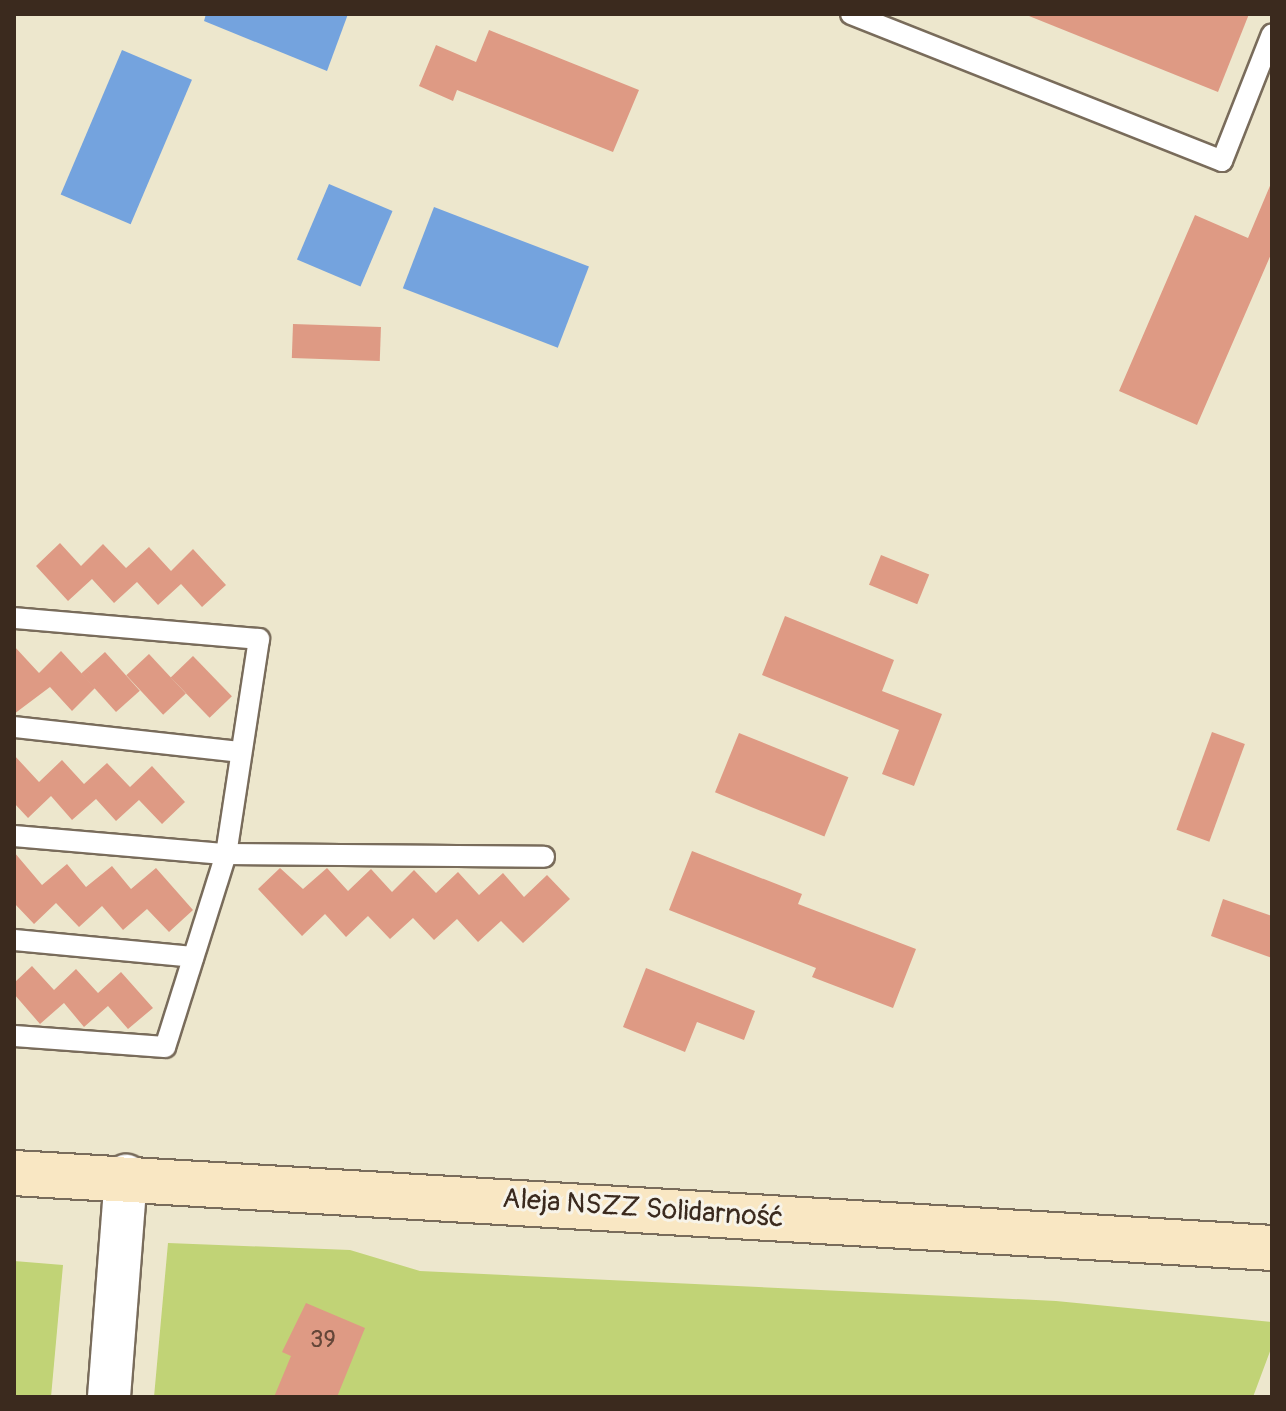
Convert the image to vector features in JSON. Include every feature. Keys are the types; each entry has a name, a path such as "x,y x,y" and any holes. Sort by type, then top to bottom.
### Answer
{"street":[{"name":"Aleja NSZZ Solidarność","path":"14,1173 126,1176 1272,1248"},
{"path":"109,1397 126,1176"}],"lane":[{"path":"851,14 1222,161 1266,67 1272,34"},
{"path":"14,618 259,639 226,854 165,1047 14,1036"},
{"path":"14,727 241,752"},
{"path":"14,836 226,854 544,857"},
{"path":"14,940 193,957"}],"green space":[{"path":"168,1243 350,1250 420,1271 1056,1301 1272,1322 1272,1346 1253,1397 154,1397"},
{"path":"14,1261 63,1265 51,1397 14,1397"}],"water":[{"path":"206,14 348,14 327,71 204,21"},
{"path":"122,50 192,80 131,224 61,195"},
{"path":"329,184 393,211 360,286 297,259"},
{"path":"434,207 589,266 558,348 403,288"}],"building":[{"path":"1024,14 1249,14 1218,92"},
{"path":"489,30 639,90 613,152 457,90 453,101 419,86 436,45 476,62"},
{"path":"1272,181 1272,252 1197,425 1119,391 1195,215 1248,238"},
{"path":"293,324 381,327 380,361 292,358"},
{"path":"60,543 81,566 103,544 126,568 149,547 171,571 193,549 226,585 202,607 181,584 158,605 137,582 114,603 92,579 68,601 36,566"},
{"path":"881,555 929,574 917,604 869,585"},
{"path":"785,616 894,660 882,691 942,714 914,786 882,774 899,730 762,675"},
{"path":"14,646 39,673 61,651 95,688 72,711 50,687 14,714"},
{"path":"105,652 140,691 116,712 81,673"},
{"path":"149,654 186,693 163,715 126,675"},
{"path":"193,656 232,696 210,718 171,678"},
{"path":"1212,732 1245,744 1209,842 1176,830"},
{"path":"739,733 848,777 824,837 715,792"},
{"path":"14,755 39,782 62,760 84,784 107,763 130,787 152,766 185,802 162,824 139,800 116,821 96,799 72,820 51,796 28,818 14,803"},
{"path":"692,851 802,894 798,904 916,949 893,1008 812,977 816,968 669,910"},
{"path":"14,852 42,885 67,864 86,887 112,866 131,889 156,868 193,910 169,932 147,909 123,930 102,906 79,927 56,903 34,924 14,903"},
{"path":"280,868 303,889 327,868 348,891 371,869 392,892 414,870 436,893 458,872 479,895 503,873 524,897 547,875 570,899 523,943 501,921 478,942 457,919 434,940 413,918 390,939 368,916 346,937 325,914 302,936 258,889"},
{"path":"1223,899 1272,916 1272,958 1211,936"},
{"path":"32,966 54,990 76,969 98,993 121,972 153,1008 128,1029 108,1006 84,1027 64,1003 40,1024 14,994 14,983"},
{"path":"646,968 755,1011 744,1040 697,1022 685,1052 623,1027"},
{"path":"306,1303 365,1328 337,1397 274,1397 291,1356 282,1352"}]}
